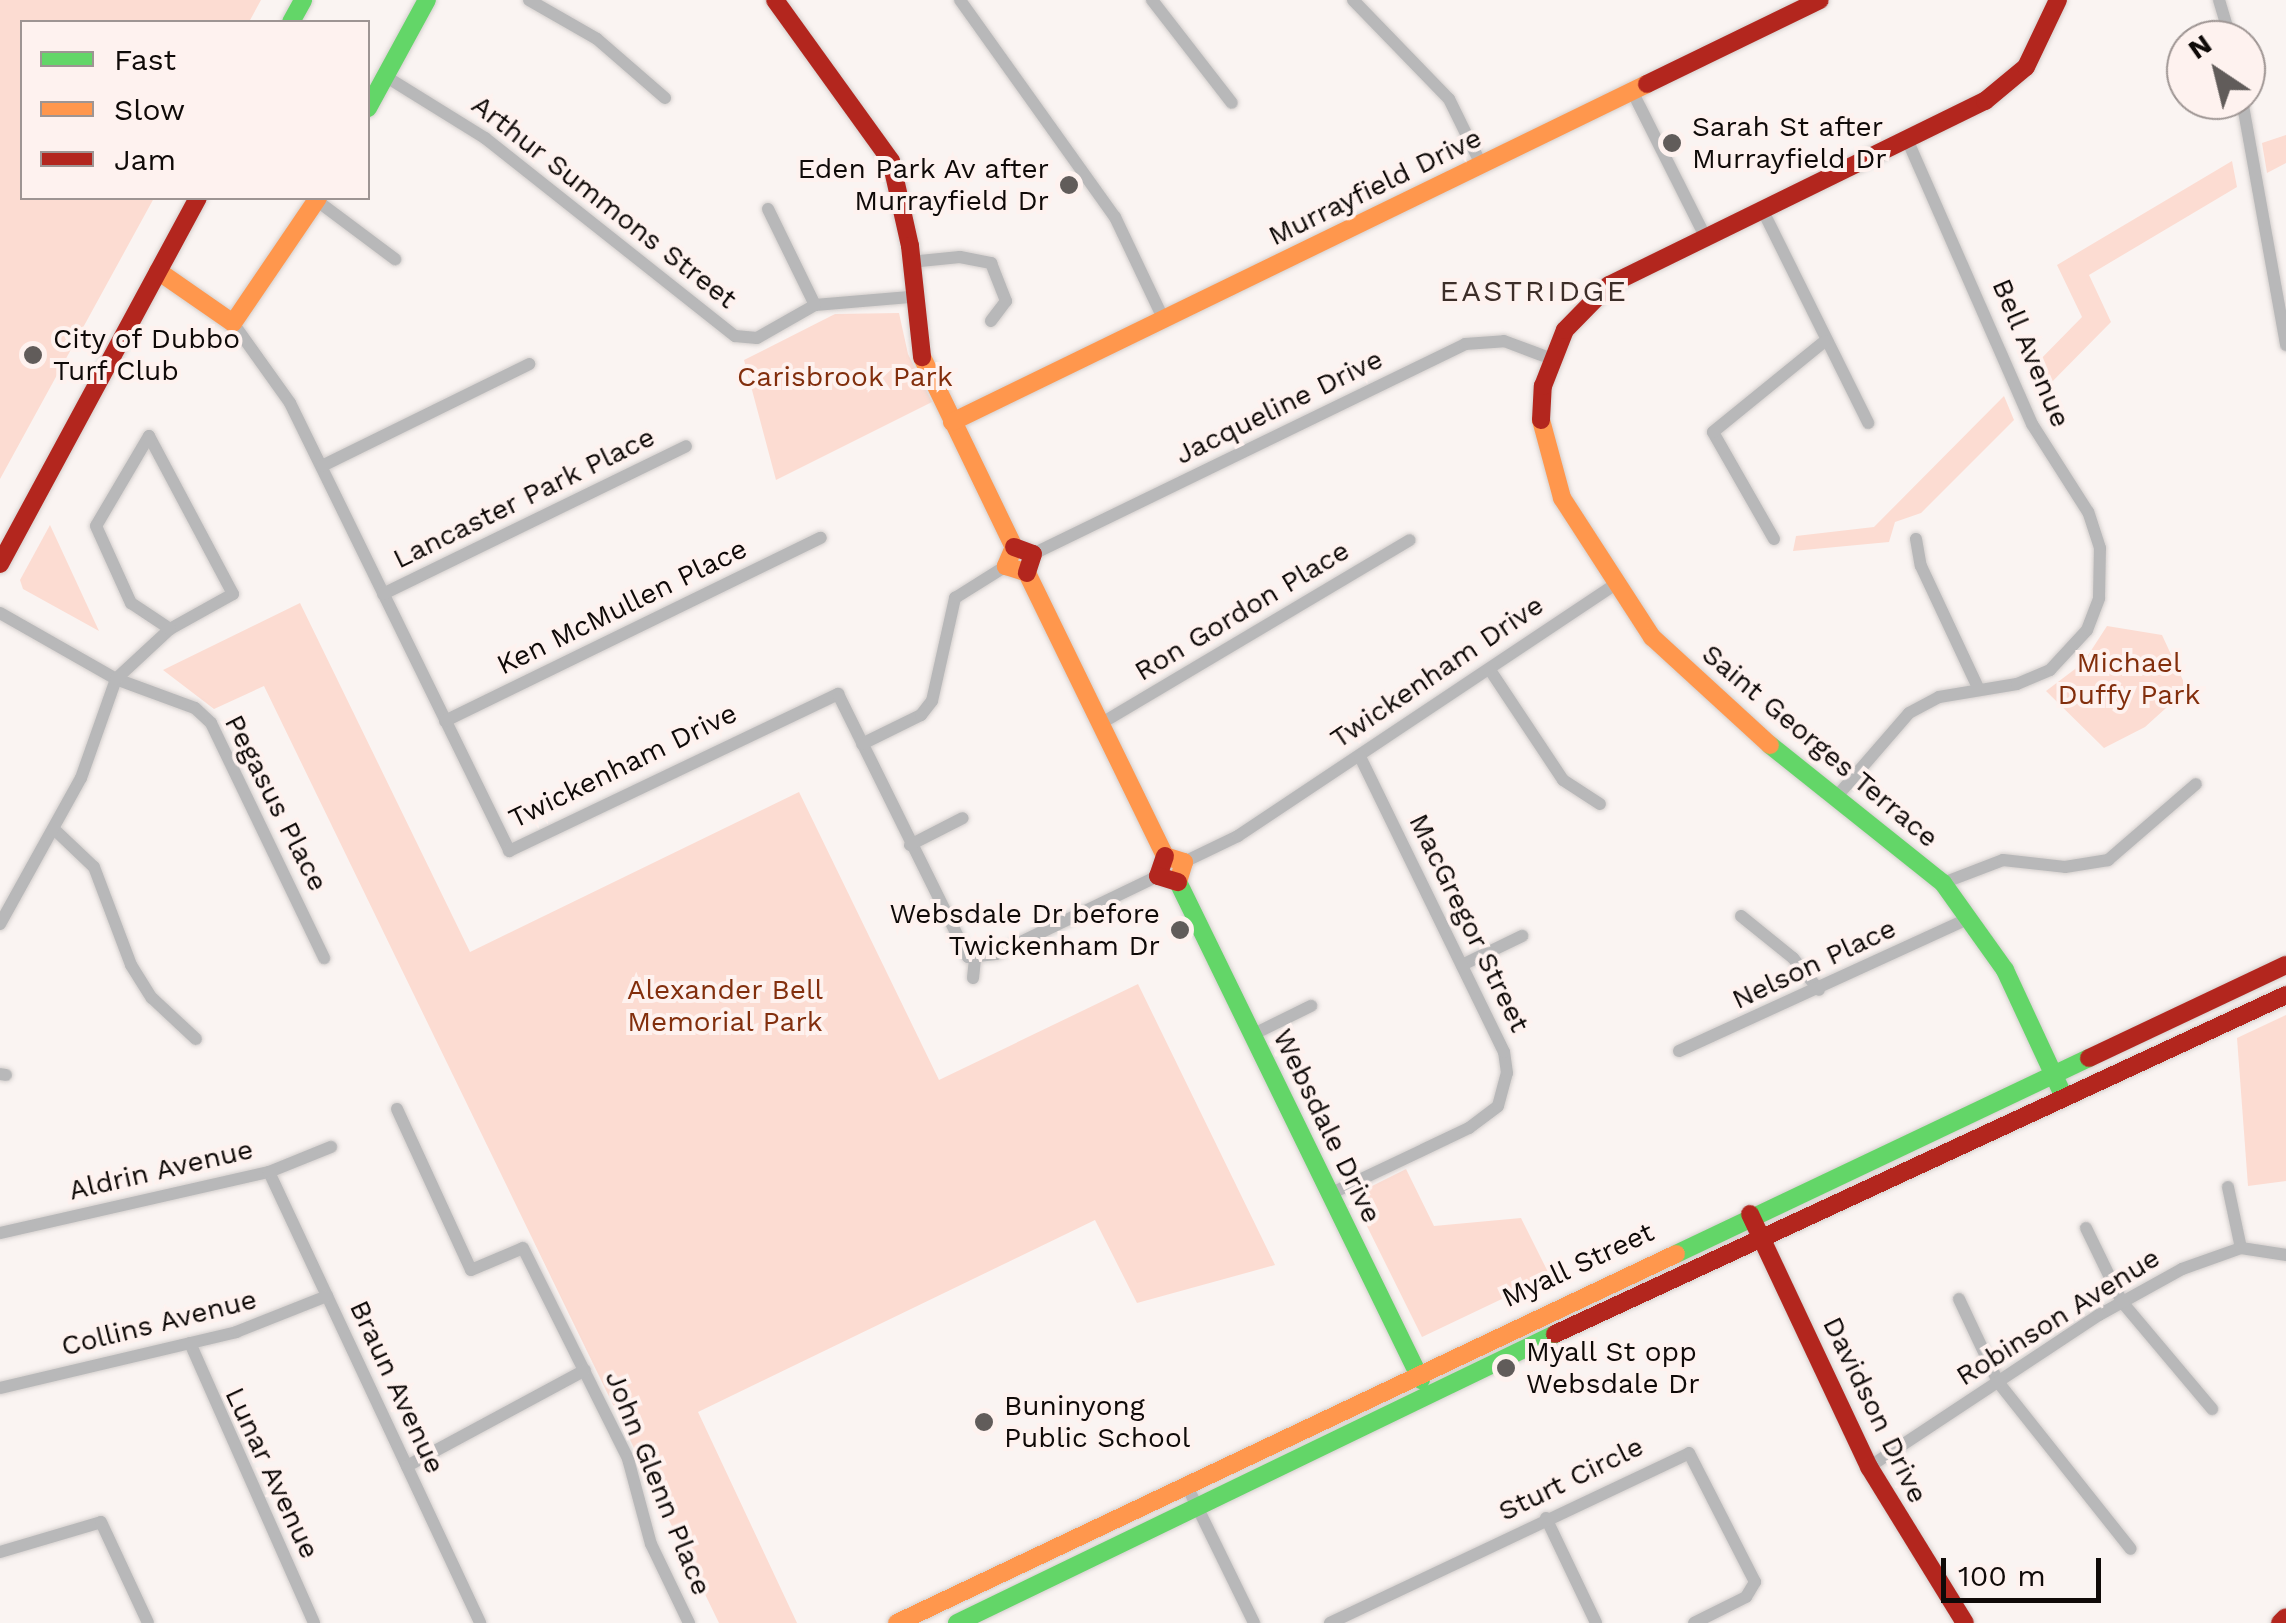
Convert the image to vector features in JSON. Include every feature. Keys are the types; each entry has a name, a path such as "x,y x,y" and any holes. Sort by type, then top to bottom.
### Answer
{"street":[{"path":"370,104 427,0"},
{"path":"529,0 597,38 665,98"},
{"path":"775,0 891,161 910,262 910,297 920,354 1014,547 1033,554 1027,573 1165,856 1158,876"},
{"path":"960,0 1115,217 1164,320"},
{"path":"1152,0 1232,103"},
{"path":"1353,0 1449,99 1482,166"},
{"name":"Murrayfield Drive","path":"952,422 1634,94 1820,0"},
{"name":"Saint Georges Terrace","path":"2058,0 2026,67 2008,85 1907,139 1610,284 1565,330 1552,358 1541,424 1548,461 1615,586 1692,679 1942,883 2005,970 2064,1097"},
{"name":"Arthur Summons Street","path":"385,76 485,138 735,336 757,338 815,305 910,297"},
{"path":"1634,94 1705,236"},
{"path":"2246,120 2281,290 2286,345"},
{"name":"Bell Avenue","path":"1838,796 1909,713 1939,697 2017,684 2071,653 2098,598 2100,548 2073,484 2032,424 1907,139"},
{"path":"0,564 197,200"},
{"path":"233,323 316,200"},
{"path":"318,200 395,258"},
{"path":"768,209 815,305"},
{"path":"1762,209 1868,422"},
{"path":"910,262 960,256 991,262 1006,302 991,321"},
{"name":"Twickenham Drive","path":"158,272 233,323 272,370 509,851 838,694 962,951 975,960"},
{"name":"Jacqueline Drive","path":"1033,554 1465,344 1504,340 1552,358"},
{"path":"1774,539 1713,432 1825,341"},
{"path":"322,466 529,364"},
{"path":"0,924 56,831 116,678 170,629 233,594 149,436 96,526 131,603 170,629"},
{"name":"Lancaster Park Place","path":"383,594 686,446"},
{"name":"Ken McMullen Place","path":"445,721 821,538"},
{"path":"1916,539 1921,566 1979,690"},
{"name":"Ron Gordon Place","path":"1100,724 1410,540"},
{"path":"862,744 922,714 932,701 954,598 1006,566 1014,547"},
{"path":"1006,566 1027,573"},
{"name":"Twickenham Drive","path":"1184,862 1238,836 1615,586"},
{"name":"Pegasus Place","path":"0,612 116,678 195,708 211,723 324,958"},
{"path":"1490,670 1563,780 1600,804"},
{"name":"MacGregor Street","path":"1330,1194 1470,1128 1498,1106 1507,1074 1504,1052 1360,757"},
{"path":"1942,883 2003,860 2064,868 2108,860 2196,784"},
{"path":"910,845 964,818"},
{"path":"56,831 94,867 123,946 152,998 196,1039"},
{"path":"972,978 975,960 1158,876 1178,882 1184,862 1165,856"},
{"name":"Websdale Drive","path":"1178,882 1428,1394"},
{"path":"1741,916 1793,958 1819,990"},
{"name":"Nelson Place","path":"1678,1051 1819,990 1969,918"},
{"path":"1462,965 1522,936"},
{"name":"Myall Street","path":"897,1623 1750,1214 2286,965"},
{"name":"Myall Street","path":"957,1623 1428,1394 2286,995"},
{"path":"1252,1035 1312,1006"},
{"name":"John Glenn Place","path":"397,1109 471,1270 523,1248 628,1459 651,1544 689,1623"},
{"name":"Aldrin Avenue","path":"0,1232 269,1172 331,1147"},
{"name":"Braun Avenue","path":"269,1172 480,1623"},
{"path":"2228,1187 2241,1248"},
{"name":"Davidson Drive","path":"1750,1214 1869,1467 1963,1622"},
{"path":"2086,1228 2122,1302 2212,1409"},
{"name":"Robinson Avenue","path":"1869,1467 2122,1302 2204,1259 2241,1248 2286,1255"},
{"name":"Collins Avenue","path":"0,1388 190,1343 280,1317 326,1296"},
{"path":"1960,1300 1998,1382 2132,1549"},
{"name":"Lunar Avenue","path":"190,1343 314,1623"},
{"path":"406,1466 585,1370"},
{"name":"Sturt Circle","path":"1330,1623 1689,1453 1755,1582 1746,1597 1694,1623"},
{"path":"1186,1484 1254,1623"},
{"path":"1546,1518 1596,1623"},
{"path":"0,1552 101,1522 148,1623"},
{"path":"2280,1623 2286,1617"}],"green space":[{"name":"City of Dubbo Turf Club","path":"0,0 261,0 250,20 20,20 20,200 153,200 0,479"},
{"path":"2286,135 2286,163 2267,173 2262,143"},
{"path":"2232,161 2237,187 2089,275 2111,322 2039,395 2029,371 2082,317 2057,265"},
{"name":"Carisbrook Park","path":"899,313 908,354 932,402 776,480 744,360 835,314"},
{"path":"2004,396 2014,420 1921,513 1895,522 1889,542 1793,551 1796,536 1874,527"},
{"path":"50,525 99,631 23,589 20,580"},
{"name":"Alexander Bell Memorial Park","path":"300,603 470,952 799,792 939,1080 1138,984 1275,1265 1137,1303 1095,1220 698,1412 797,1623 719,1623 264,686 214,709 163,670"},
{"name":"Michael Duffy Park","path":"2107,626 2162,635 2187,689 2145,727 2104,748 2046,691 2083,663"},
{"path":"2286,1015 2286,1181 2248,1186 2237,1038"},
{"path":"1406,1169 1434,1226 1521,1218 1550,1276 1422,1337 1352,1196"}],"traffic: fast":[{"path":"292,20 303,0"},
{"path":"370,104 427,0"},
{"path":"1770,745 1943,883 2005,970 2064,1097"},
{"path":"1178,882 1421,1380"},
{"path":"1676,1254 2089,1058"},
{"path":"957,1623 1555,1334"}],"traffic: slow":[{"path":"952,422 1647,84"},
{"path":"158,271 233,323 317,200"},
{"path":"922,357 1014,547"},
{"path":"1541,420 1562,498 1652,637 1770,745"},
{"path":"1014,547 1006,566 1027,573"},
{"path":"1027,573 1165,856"},
{"path":"1165,856 1184,862 1178,882"},
{"path":"897,1623 1676,1254"}],"traffic: jam":[{"path":"775,0 891,161 910,246 922,357"},
{"path":"1647,84 1820,0"},
{"path":"1541,420 1543,386 1565,330 1609,285 1985,101 2026,67 2058,0"},
{"path":"0,564 197,200"},
{"path":"1014,547 1033,554 1027,573"},
{"path":"1165,856 1158,876 1178,882"},
{"path":"2089,1058 2286,965"},
{"path":"1555,1334 2286,995"},
{"path":"1750,1214 1869,1467 1965,1623"},
{"path":"2280,1623 2286,1617"}],"place":[{"name":"Sarah St after Murrayfield Dr","path":"1672,143"},
{"name":"Eden Park Av after Murrayfield Dr","path":"1069,185"},
{"name":"City of Dubbo Turf Club","path":"33,355"},
{"name":"Websdale Dr before Twickenham Dr","path":"1180,930"},
{"name":"Myall St opp Websdale Dr","path":"1506,1368"},
{"name":"Buninyong Public School","path":"984,1422"}],"district":[{"name":"EASTRIDGE","path":"1534,291"}]}
